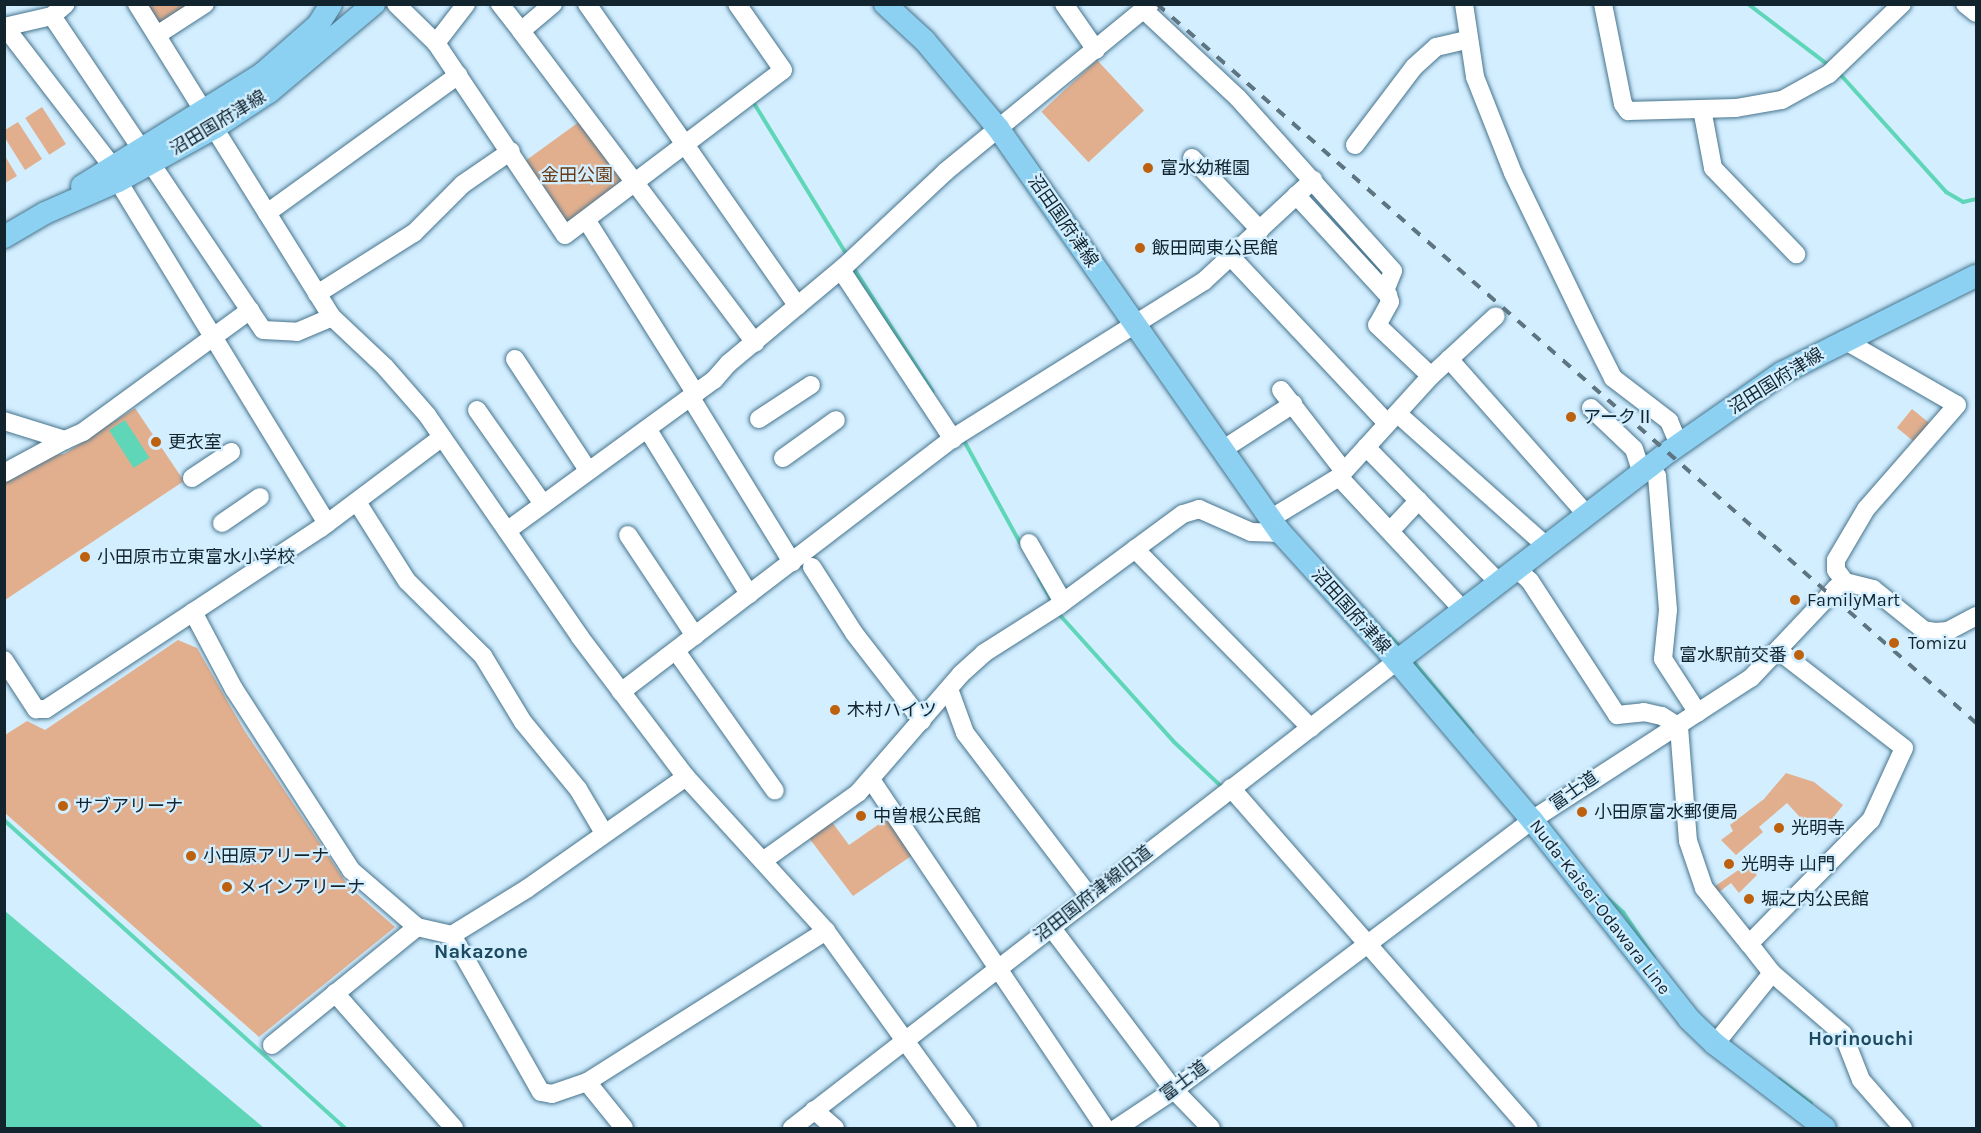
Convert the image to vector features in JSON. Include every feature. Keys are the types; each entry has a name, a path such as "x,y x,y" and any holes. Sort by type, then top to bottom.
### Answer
{"main road":[{"name":"沼田国府津線","path":"209,120 318,25 331,4"},
{"name":"沼田国府津線","path":"4,237 45,213 118,181 147,155 209,120 269,92 374,4"},
{"name":"沼田国府津線","path":"885,4 925,41 998,129 1275,526 1397,662 1545,545 1646,469 1782,373 1844,340 1977,276"},
{"name":"Nuda-Kaisei-Odawara Line","path":"1397,662 1537,817 1689,1019 1719,1039 1825,1128"}],"street":[{"path":"137,4 332,317 385,367 442,436 621,692 686,777 764,860 826,931 968,1128"},
{"path":"157,35 205,4"},
{"path":"396,4 436,43 511,151 565,235 587,221 783,70 737,4"},
{"path":"436,43 465,4"},
{"path":"500,4 754,343"},
{"path":"521,31 553,4"},
{"path":"587,4 798,306"},
{"path":"1064,4 1096,50"},
{"path":"1464,4 1467,40 1475,77 1513,173 1613,378 1669,421 1679,445"},
{"path":"1603,4 1623,104 1628,111 1736,108 1782,100 1835,68 1902,4"},
{"path":"1965,4 1977,13"},
{"path":"508,530 693,396 846,265 945,172 1148,8 1238,98 1393,271 1385,291"},
{"path":"332,317 297,332 263,330 147,155 59,10 5,27 118,181 218,333 332,515"},
{"path":"1355,145 1414,67 1436,47 1467,40"},
{"path":"267,213 458,75"},
{"path":"1702,109 1713,168 1796,254"},
{"path":"317,294 414,233 463,184 511,151"},
{"path":"1192,158 1260,230"},
{"path":"621,692 958,436 1135,324 1232,258 1313,180"},
{"path":"1296,195 1385,291 1390,302 1377,325 1431,376"},
{"path":"587,221 792,562"},
{"path":"1232,258 1393,418 1545,545"},
{"path":"846,265 958,436"},
{"path":"4,473 65,440 135,397 250,310"},
{"path":"764,860 872,781 949,689 984,653 1058,606 1183,514 1199,509 1251,532 1275,526 1341,473 1431,376 1496,316"},
{"path":"1844,340 1957,405 1866,509 1836,560 1836,570 1845,582 1873,589 1888,598 1924,630 1948,631 1977,616"},
{"path":"515,359 588,470"},
{"path":"1449,359 1587,515"},
{"path":"759,419 811,385"},
{"path":"259,390 332,515"},
{"path":"1281,390 1341,473 1390,531 1463,610"},
{"path":"1222,450 1293,404"},
{"path":"1591,408 1634,449 1646,469 1657,476 1668,610 1663,659 1698,714"},
{"path":"477,410 543,504"},
{"path":"783,458 836,420"},
{"path":"4,421 65,440"},
{"path":"648,430 749,594"},
{"path":"4,660 36,709 46,709 193,612 332,515 357,502 406,458 442,436"},
{"path":"1366,447 1419,500 1508,575 1530,581 1617,715 1644,712 1662,716 1679,727 1688,841 1704,888 1773,973 1843,1034 1861,1080 1903,1128"},
{"path":"192,478 231,452"},
{"path":"222,523 260,497"},
{"path":"1390,531 1419,500"},
{"path":"357,502 407,581 483,656 523,722 572,780 604,833"},
{"path":"628,535 695,636"},
{"path":"1029,543 1058,606"},
{"path":"1135,549 1311,728"},
{"path":"812,567 854,633 922,722"},
{"name":"富士道","path":"1117,1128 1174,1090 1537,817 1608,767 1679,727 1751,678 1779,651 1830,591 1845,582"},
{"path":"193,612 234,689 351,870 417,927 452,935 528,888 686,777"},
{"path":"676,651 775,791"},
{"path":"1749,945 1871,820 1904,748 1779,651"},
{"name":"沼田国府津線旧道","path":"792,1128 1225,792 1397,662"},
{"path":"949,689 965,733 1090,897"},
{"path":"872,781 1105,1128"},
{"path":"1225,792 1529,1128"},
{"path":"273,1045 417,927"},
{"path":"1051,927 1174,1090 1211,1128"},
{"path":"452,935 541,1092 552,1094 587,1082 826,931"},
{"path":"1719,1039 1773,973"},
{"path":"335,993 453,1128"},
{"path":"587,1082 624,1128"},
{"path":"814,1110 835,1128"}],"green space":[{"path":"145,5 197,5 160,29"},
{"path":"1097,60 1144,110 1088,162 1041,112"},
{"path":"42,107 66,144 49,155 25,118"},
{"name":"金田公園","path":"583,119 631,185 571,228 523,162"},
{"path":"18,122 42,159 25,170 5,138 5,130"},
{"path":"5,156 17,176 4,183"},
{"path":"135,408 184,481 5,600 5,481 51,455 64,454"},
{"path":"1912,409 1929,423 1914,441 1897,428"},
{"name":"小田原アリーナ","path":"178,640 197,648 244,730 349,887 395,927 259,1037 5,813 5,735 27,721 45,730"},
{"path":"1786,773 1814,782 1843,805 1818,837 1787,803 1759,827 1763,832 1736,855 1721,840 1733,831 1730,825 1764,799"},
{"path":"892,815 917,852 853,896 806,834 829,818 849,845"},
{"path":"1747,864 1757,875 1739,893 1731,883 1715,895 1711,889"}],"shaded area":[{"path":"125,420 150,458 134,468 109,430"},
{"path":"5,911 264,1128 5,1128"}],"waterway":[{"path":"1748,4 1831,67"},
{"path":"1839,73 1946,192 1963,202 1976,199"},
{"path":"755,105 847,255"},
{"path":"853,267 933,392"},
{"path":"963,439 1023,548"},
{"path":"1039,578 1053,603"},
{"path":"1058,613 1174,742 1223,788"},
{"path":"1387,633 1400,647"},
{"path":"1412,660 1472,732"},
{"path":"4,820 345,1128"},
{"path":"1605,896 1623,912 1654,958"},
{"path":"1779,1079 1811,1103"}],"railway":[{"path":"1157,4 1976,723"}],"place":[{"name":"富水幼稚園","path":"1148,168"},
{"name":"飯田岡東公民館","path":"1140,248"},
{"name":"アークⅡ","path":"1571,417"},
{"name":"更衣室","path":"156,442"},
{"name":"小田原市立東富水小学校","path":"85,557"},
{"name":"FamilyMart","path":"1795,600"},
{"name":"Tomizu","path":"1894,643"},
{"name":"富水駅前交番","path":"1799,655"},
{"name":"木村ハイツ","path":"835,710"},
{"name":"サブアリーナ","path":"63,806"},
{"name":"小田原富水郵便局","path":"1582,812"},
{"name":"中曽根公民館","path":"861,816"},
{"name":"光明寺","path":"1779,828"},
{"name":"小田原アリーナ","path":"191,856"},
{"name":"光明寺 山門","path":"1729,864"},
{"name":"メインアリーナ","path":"227,887"},
{"name":"堀之内公民館","path":"1749,899"}],"district":[{"name":"Nakazone","path":"481,951"},
{"name":"Horinouchi","path":"1861,1038"}]}
